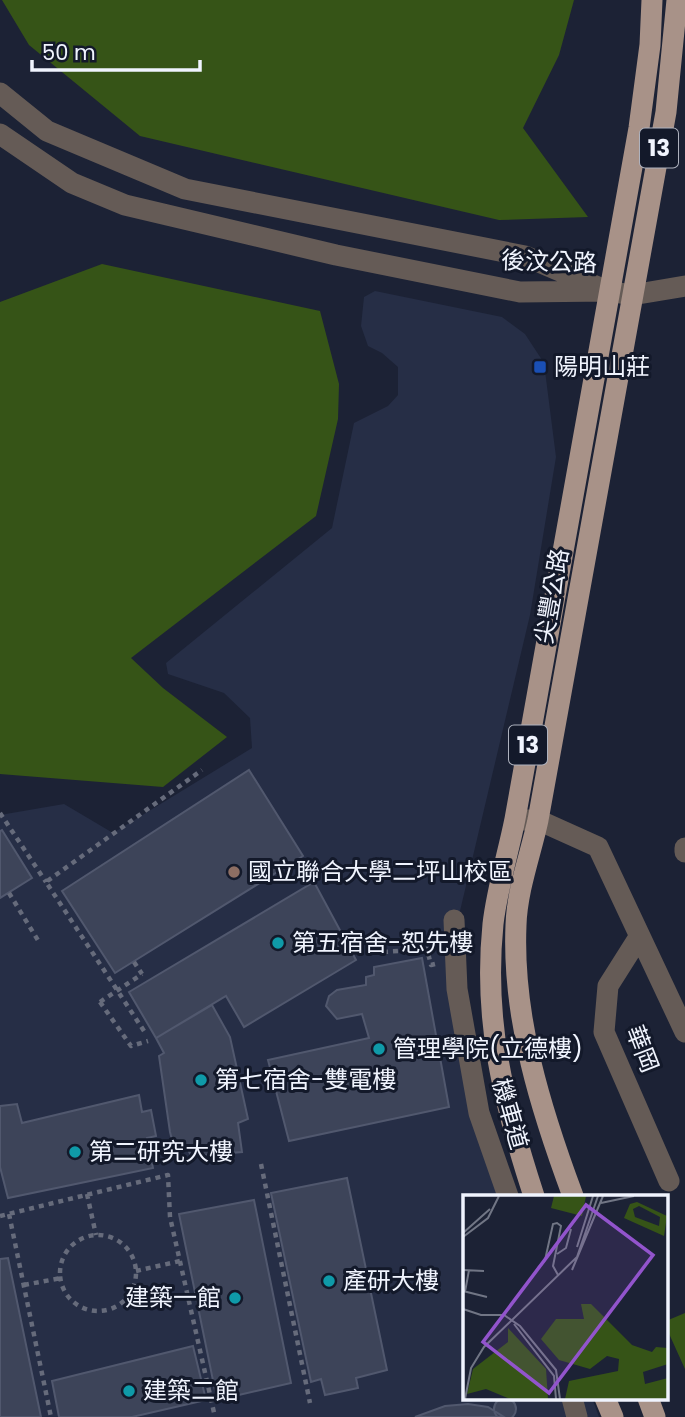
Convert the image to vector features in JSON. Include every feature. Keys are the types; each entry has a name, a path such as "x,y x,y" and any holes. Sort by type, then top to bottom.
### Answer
{"main road":[{"name":"尖豐公路","path":"534,1195 512,1132 491,1024 493,923 515,820 639,128 650,45 652,0"},
{"name":"尖豐公路","path":"573,1195 543,1116 519,1002 516,923 538,820 666,112 677,0"},
{"path":"606,1400 613,1417"},
{"path":"649,1400 655,1417"}],"street":[{"name":"後汶公路","path":"0,93 47,131 185,189 526,256 608,291"},
{"name":"後汶公路","path":"0,134 72,183 125,205 336,255 520,292 608,291"},
{"path":"608,291 632,295 685,286"},
{"name":"華岡","path":"515,820 538,820 598,847 685,1031"},
{"name":"機車道","path":"454,920 457,989 479,1113 508,1195"},
{"name":"華岡","path":"639,937 608,986 604,1032 669,1181"},
{"path":"573,1400 577,1417"}],"path":[{"path":"46,883 202,770"},
{"path":"0,813 144,1031"},
{"path":"9,893 39,942"},
{"path":"383,952 427,950"},
{"path":"134,962 142,974 100,1002 131,1046 148,1041"},
{"path":"261,1164 310,1403"},
{"path":"0,1216 167,1175 170,1217 215,1417"},
{"path":"87,1194 96,1235"},
{"path":"9,1213 51,1417"},
{"path":"96,1235 119,1241 134,1259 136,1271 130,1293 109,1309 95,1312 72,1301 61,1278 66,1253 85,1238 96,1235"},
{"path":"136,1271 180,1261"},
{"path":"24,1285 61,1278"}],"shaded area":[{"name":"國立聯合大學二坪山校區","path":"375,291 502,317 525,334 544,363 556,457 530,615 460,911 463,988 490,1122 517,1195 463,1195 463,1400 593,1400 599,1417 0,1417 0,815 64,804 113,833 252,748 250,718 224,693 168,674 166,663 332,528 354,423 388,406 398,395 398,367 382,353 368,346 361,326 364,297"}],"green space":[{"path":"2,0 574,0 559,55 523,128 588,217 499,220 140,136 29,45"},
{"path":"102,264 320,311 339,384 338,419 316,516 131,658 163,688 227,737 163,787 0,774 0,302"},
{"path":"685,1313 685,1369 668,1331 668,1320"}],"building":[{"path":"249,770 303,856 115,973 62,891"},
{"path":"2,830 32,878 0,898 0,831"},
{"name":"第五宿舍-恕先樓","path":"314,882 356,960 244,1027 226,996 156,1038 129,992"},
{"name":"管理學院(立德樓)","path":"422,958 449,1107 289,1141 268,1060 369,1038 362,1014 337,1019 326,1006 329,996 337,990 366,985 366,977 374,975 374,967"},
{"name":"第七宿舍-雙電樓","path":"212,1005 230,1037 248,1119 238,1123 242,1152 191,1156 187,1147 172,1140 159,1056 164,1053 156,1038"},
{"name":"第二研究大樓","path":"139,1095 142,1112 151,1110 156,1136 147,1138 153,1168 8,1198 0,1167 0,1106 17,1104 22,1123"},
{"name":"產研大樓","path":"347,1178 387,1370 356,1378 358,1388 325,1395 321,1379 311,1382 271,1193"},
{"name":"建築一館","path":"254,1200 291,1383 217,1400 179,1214"},
{"path":"8,1258 41,1417 0,1417 0,1259"},
{"name":"建築二館","path":"193,1346 206,1400 132,1417 59,1417 52,1381"},
{"path":"511,1400 515,1405 513,1417 497,1417 494,1409 497,1401"},
{"path":"468,1404 488,1407 504,1417 415,1417 445,1406"}],"place":[{"name":"陽明山莊","path":"540,367"},
{"name":"國立聯合大學二坪山校區","path":"234,872"},
{"name":"第五宿舍-恕先樓","path":"278,943"},
{"name":"管理學院(立德樓)","path":"379,1049"},
{"name":"第七宿舍-雙電樓","path":"201,1080"},
{"name":"第二研究大樓","path":"75,1152"},
{"name":"產研大樓","path":"329,1281"},
{"name":"建築一館","path":"235,1298"},
{"name":"建築二館","path":"129,1391"}]}
